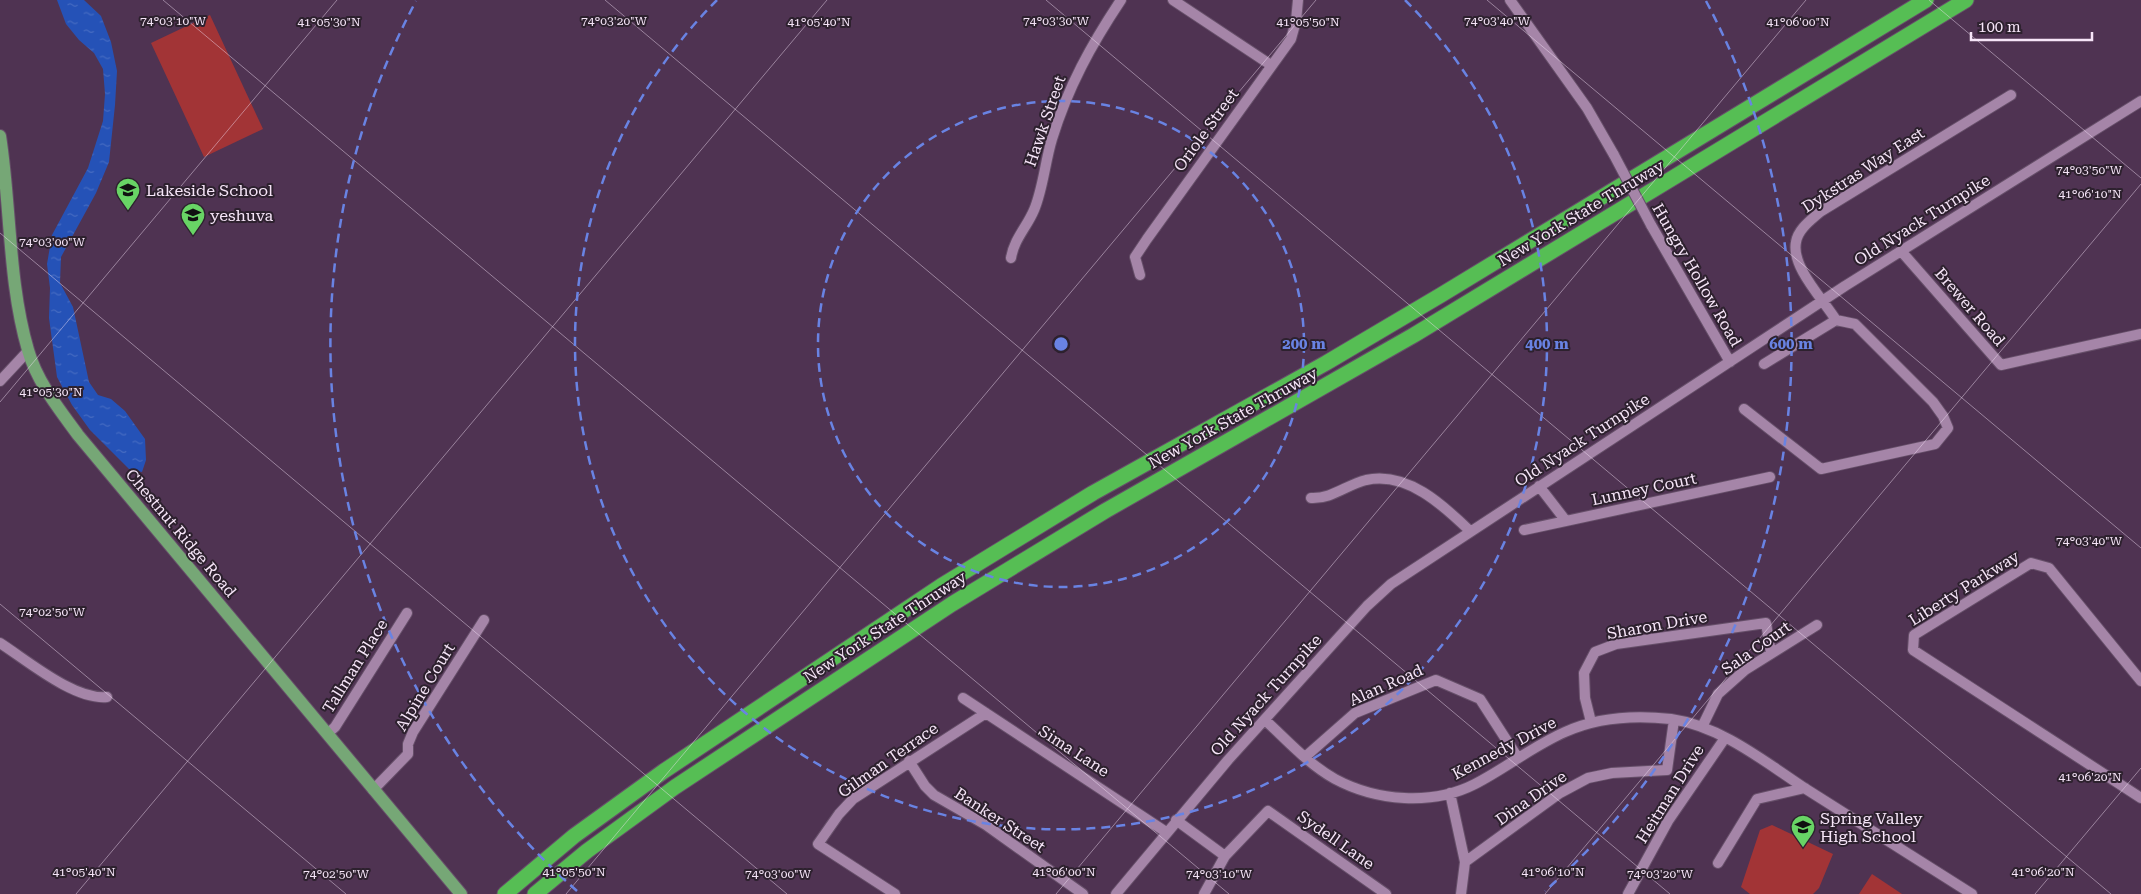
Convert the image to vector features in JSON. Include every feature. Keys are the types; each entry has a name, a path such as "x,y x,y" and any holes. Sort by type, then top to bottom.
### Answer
{"highway":[{"name":"New York State Thruway","path":"505,894 574,836 648,782 941,586 1093,493 1326,363 1425,305 1926,0"},
{"name":"New York State Thruway","path":"535,894 587,851 661,797 960,599 1105,511 1414,335 1966,0"}],"main road":[{"name":"Chestnut Ridge Road","path":"0,136 7,180 19,308 28,351 56,405 78,435 460,894"}],"street":[{"name":"Hawk Street","path":"1011,258 1013,247 1034,210 1052,138 1078,72 1094,40 1121,0"},
{"path":"1173,0 1271,65"},
{"name":"Oriole Street","path":"1140,275 1135,257 1291,39 1296,21 1298,0"},
{"name":"Hungry Hollow Road","path":"1510,0 1582,100 1730,362"},
{"name":"Dykstras Way East","path":"1836,320 1803,272 1796,258 1796,240 1804,226 1820,212 2011,95"},
{"name":"Old Nyack Turnpike","path":"1116,894 1176,820 1367,606 1391,584 1470,530 1824,300 2141,102"},
{"name":"Brewer Road","path":"1901,251 2001,365 2141,334"},
{"path":"1744,409 1821,469 1935,444 1948,428 1943,416 1933,402 1855,324 1836,320 1764,364"},
{"path":"0,381 28,351"},
{"name":"Lunney Court","path":"1524,530 1770,477"},
{"path":"1312,498 1334,495 1366,480 1386,478 1408,484 1431,497 1470,530"},
{"path":"1539,486 1566,521"},
{"name":"Liberty Parkway","path":"2141,681 2049,568 2042,565 2031,563 1914,635 1913,650 2141,798"},
{"name":"Tallman Place","path":"327,734 335,727 407,612"},
{"name":"Alpine Court","path":"373,790 408,754 408,744 413,732 484,620"},
{"name":"Sharon Drive","path":"1591,722 1585,698 1584,673 1595,652 1616,644 1766,624 1771,653"},
{"name":"Sala Court","path":"1702,727 1718,694 1745,670 1817,625"},
{"path":"0,642 73,690 90,697 107,697"},
{"name":"Alan Road","path":"1305,757 1355,713 1436,680 1480,699 1518,758"},
{"name":"Sima Lane","path":"964,698 1166,832"},
{"name":"Gilman Terrace","path":"895,894 818,844 839,814 853,799 909,761 986,713"},
{"name":"Kennedy Drive","path":"1265,720 1305,757 1335,779 1356,789 1406,799 1450,793 1473,786 1565,731 1591,722 1646,717 1674,720 1702,727 1724,738 1972,894"},
{"name":"Dina Drive","path":"1465,862 1560,793 1588,778 1612,773 1668,770 1674,720"},
{"name":"Heitman Drive","path":"1628,894 1668,821 1724,738"},
{"name":"Banker Street","path":"909,761 925,786 934,795 986,826 1083,894"},
{"path":"1718,863 1757,799 1805,788"},
{"path":"1450,793 1465,862 1461,894"},
{"name":"Sydell Lane","path":"1225,856 1268,811 1386,894"},
{"path":"1176,820 1225,856 1204,894"}],"shaded area":[{"path":"210,15 263,129 204,157 151,43"},
{"path":"1772,825 1833,854 1819,888 1813,894 1750,894 1741,887 1760,830"},
{"path":"1872,874 1902,894 1859,894"}],"water":[{"path":"57,0 84,0 101,16 111,42 117,71 109,162 96,193 61,257 60,283 73,307 89,382 98,395 111,399 125,411 145,439 146,460 142,472 129,469 90,430 72,405 57,377 49,318 50,288 47,264 52,235 88,168 103,121 105,94 103,69 94,53 79,40 66,24"}],"place":[{"name":"Lakeside School","path":"128,211"},
{"name":"yeshuva","path":"193,236"},
{"name":"Spring Valley High School","path":"1803,848"}]}
